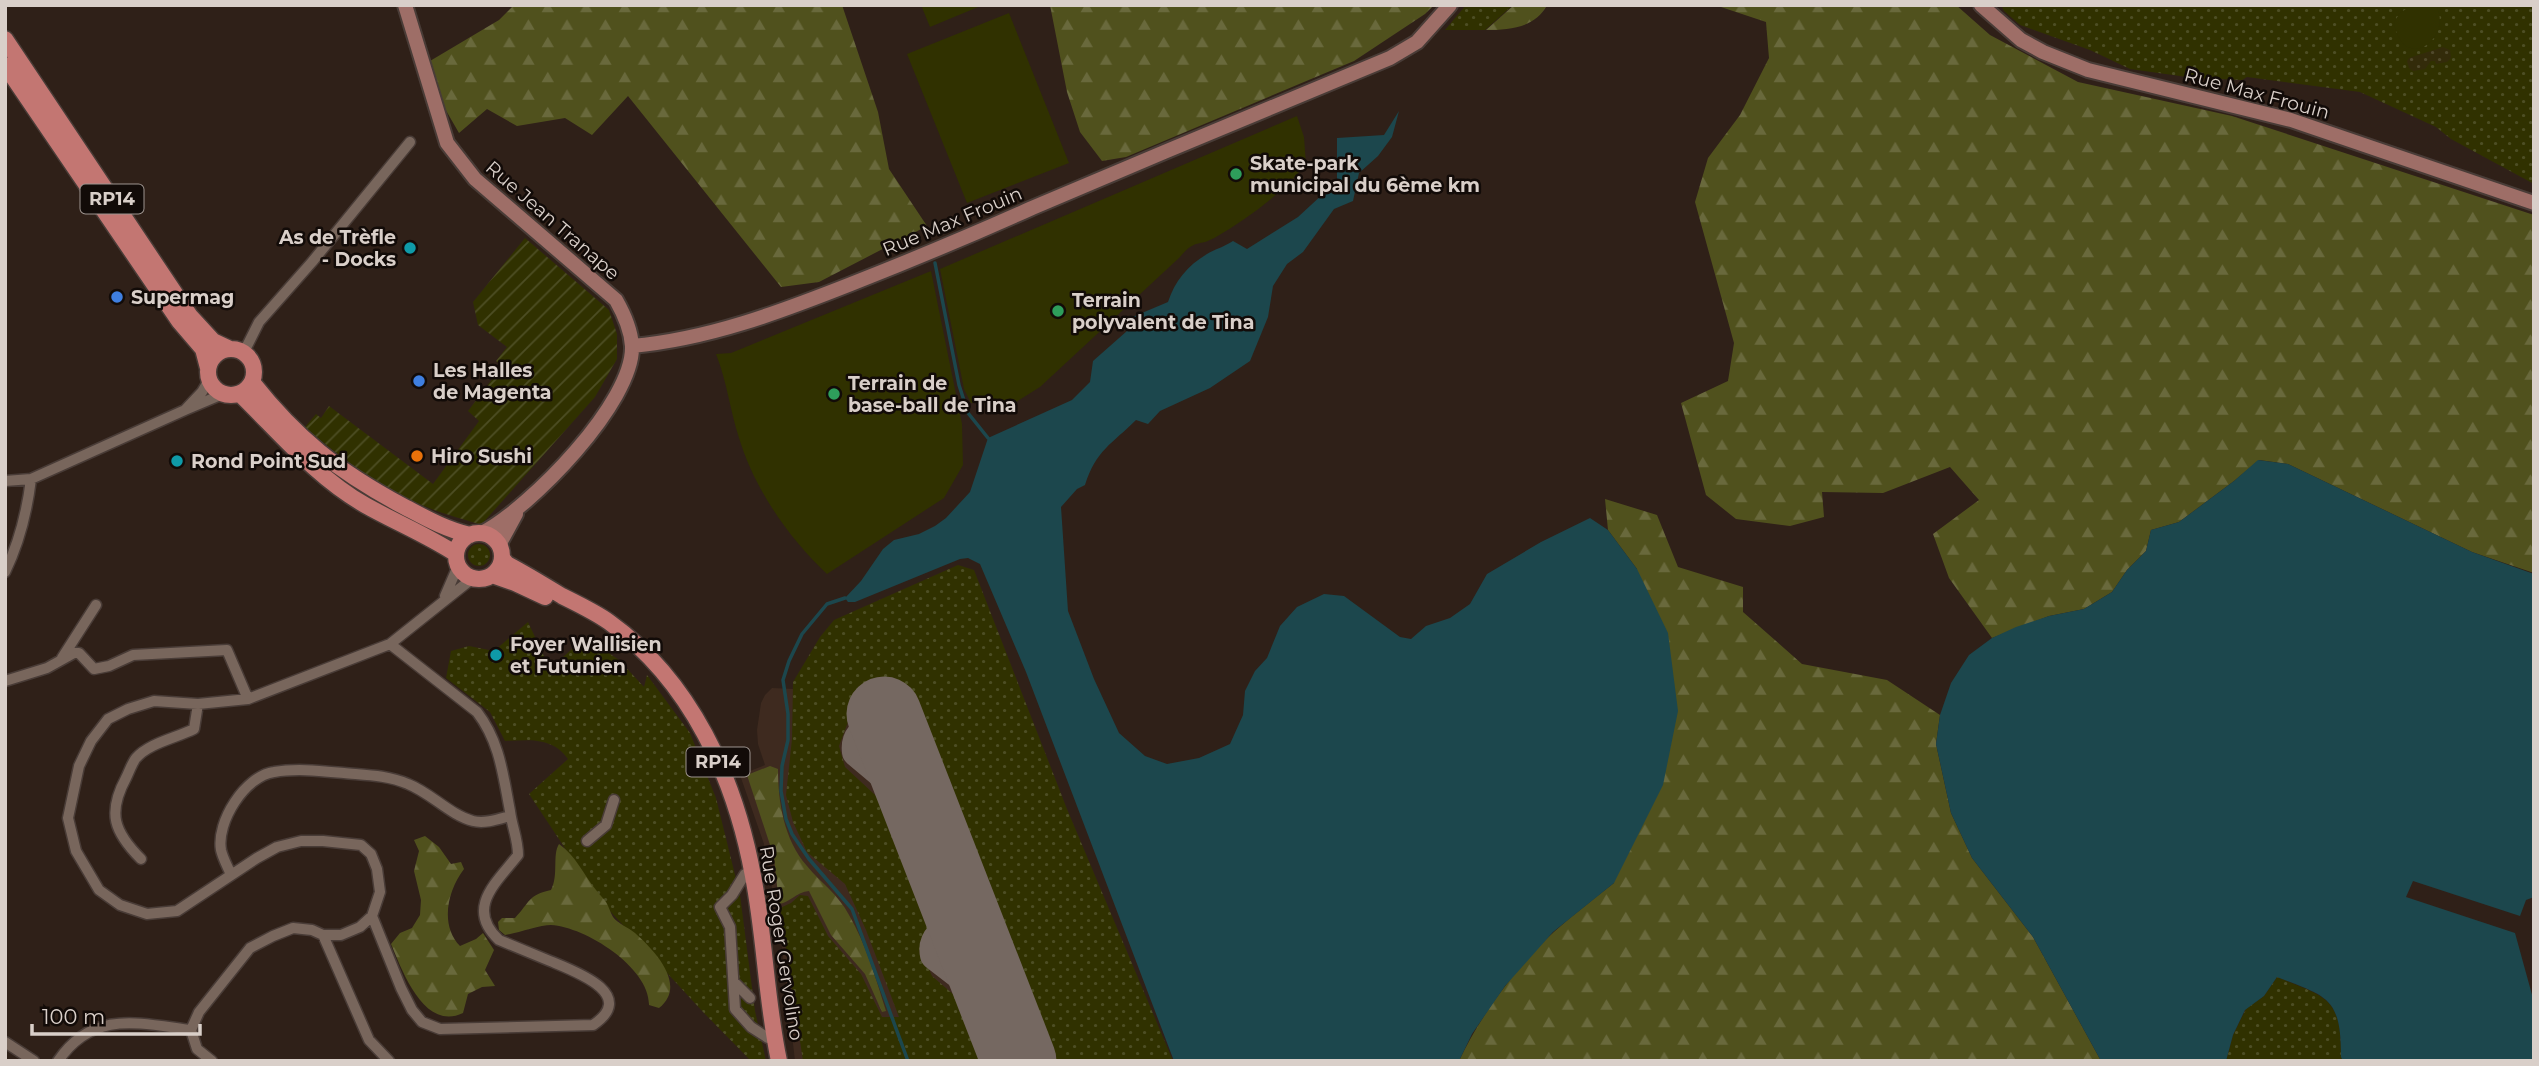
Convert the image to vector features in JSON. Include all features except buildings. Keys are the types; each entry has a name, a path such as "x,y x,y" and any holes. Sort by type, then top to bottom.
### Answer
{"main road":[{"name":"RP14","path":"5,39 190,316 213,341 237,351"},
{"name":"RP14","path":"5,65 179,321 203,349 208,374"},
{"path":"237,351 253,363 254,369 246,388 223,394 217,391 208,374 215,355 237,351"},
{"path":"246,388 323,457 371,489 447,530 489,535 501,551 497,570 483,579 473,578 461,571 457,560 460,542 476,534"},
{"path":"246,388 294,449 325,477 364,505 412,527 457,560"},
{"name":"Rue Roger Gervolino","path":"501,551 507,564 608,621 640,648 685,698 703,728 747,844 779,1061"},
{"name":"Rue Roger Gervolino","path":"492,575 515,583 594,621 623,642 653,671 692,725 709,764 745,874 773,1061"}],"street":[{"name":"Rue Jean Tranape","path":"405,5 447,143 475,179 616,300 624,313 632,346"},
{"name":"Rue Max Frouin","path":"632,346 673,342 717,332 801,303 942,248 1115,172 1390,58 1417,42 1450,5"},
{"name":"Rue Max Frouin","path":"1981,5 2021,40 2088,70 2291,120 2534,203"},
{"path":"237,351 258,322 312,262 410,142"},
{"path":"476,534 519,510 595,427 620,390 632,346"},
{"path":"185,410 202,393 208,374"},
{"path":"5,481 31,479 223,394"},
{"path":"5,572 17,548 25,521 31,479"},
{"path":"501,551 519,510"},
{"path":"443,600 452,584 457,560"},
{"path":"212,1061 197,1049 191,1030 198,1012 250,948 293,929 312,930 323,935 341,935 360,927 372,916 380,892 380,879 371,854 361,845 301,841 278,847 177,911 147,914 120,905 99,890 76,851 68,818 79,766 91,741 108,719 128,709 154,701 198,704 248,699 390,644 473,578"},
{"path":"60,662 96,606"},
{"path":"372,916 401,988 422,1022 440,1029 593,1025 603,1018 608,1009 608,997 601,987 586,976 499,940 491,932 484,920 484,903 518,855 518,840 510,816 496,744 488,726 477,712 390,644"},
{"path":"5,681 39,671 74,653 79,653 94,669 101,669 132,655 227,650 248,699"},
{"path":"141,859 117,828 114,810 120,788 136,758 152,747 194,729 198,704"},
{"path":"231,875 221,848 225,824 234,801 253,780 272,772 384,776 427,793 474,821 510,816"},
{"path":"587,841 606,825 614,800"},
{"path":"745,874 732,895 719,907 730,927 735,1009 751,1027 768,1038"},
{"path":"323,935 369,1040 389,1061"},
{"path":"734,982 750,998"},
{"path":"58,1061 82,1034 96,1027 140,1024 191,1030"},
{"path":"5,1042 34,1061"}],"shaded area":[{"path":"921,5 983,5 930,27"},
{"path":"1466,5 1513,5 1485,30 1445,30"},
{"path":"2001,5 2534,5 2534,184 2451,139 2436,127 2360,92 2247,77 2242,80 2194,78 2130,69 2090,50 2020,25"},
{"path":"2412,5 2437,7 2440,19 2438,31 2432,40 2415,49 2406,46 2399,37 2394,22 2400,13"},
{"path":"1009,13 1069,163 967,203 907,54"},
{"path":"1297,116 1304,137 1306,164 1275,195 1216,237 1190,247 1040,387 1013,404 971,403 964,389 940,269"},
{"path":"525,238 609,310 617,334 617,359 595,397 481,525 435,510 395,492 348,462 305,427 316,414 321,418 329,406 433,484 479,421 468,411 502,366 496,361 507,347 478,325 473,302"},
{"name":"Terrain de base-ball de Tina","path":"931,271 962,424 963,465 944,498 827,574 774,512 754,476 739,438 716,354 731,353"},
{"path":"479,544 487,547 490,555 487,563 479,566 471,563 468,555 471,547"},
{"path":"958,565 974,570 1067,809 1173,1061 1048,1061 905,698 848,722 839,746 845,767 888,807 933,914 921,951 932,976 968,1007 990,1061 803,1061 780,908 800,895 808,896 828,936 861,974 882,1017 899,1017 866,930 845,884 807,852 793,822 786,795 792,739 793,682 820,637 834,620"},
{"path":"862,613 1165,1061 795,1061 780,930 764,844 740,775 765,765 758,744 757,730 761,703 765,695 772,688 794,689"},
{"path":"528,622 550,669 585,637 619,660 644,687 647,675 690,733 716,798 740,895 755,1011 766,1061 751,1061 598,898 529,794 568,759 548,743 532,740 505,741 490,712 446,678 451,651 469,646 494,651"},
{"path":"2277,977 2309,990 2328,1002 2338,1022 2343,1061 2226,1061 2233,1035 2246,1009 2264,996"}],"green space":[{"path":"514,5 842,5 878,112 889,169 927,226 819,282 781,287 628,96 592,135 565,118 517,126 487,109 459,133 444,107 430,61 499,20"},
{"path":"1050,5 1434,5 1425,14 1354,61 1126,157 1102,161 1080,132 1067,92"},
{"path":"1514,5 1547,5 1536,19 1521,26 1486,30"},
{"path":"1715,5 1956,5 1990,35 2078,82 2232,116 2534,215 2534,573 2472,552 2288,464 2259,460 2179,522 2151,530 2146,551 2127,570 2112,592 2084,609 2049,616 1992,638 1949,578 1933,534 1979,500 1950,467 1883,493 1822,492 1824,517 1790,526 1736,519 1706,495 1681,403 1728,381 1734,343 1695,202 1708,158 1740,115 1769,58 1766,22"},
{"path":"1605,499 1657,515 1678,567 1743,587 1743,612 1802,664 1887,680 1940,715 1936,744 1951,813 1972,858 2033,937 2101,1061 1459,1061 1489,1009 1527,959 1562,925 1614,883 1637,569 1608,530"},
{"path":"770,766 778,769 781,807 793,845 807,866 835,895 849,915 866,950 886,1011 882,1012 865,974 831,935 809,891 779,904 774,857 747,775"},
{"path":"425,836 439,847 451,864 461,862 464,869 453,888 448,908 450,929 454,938 460,946 483,933 494,950 485,970 495,986 482,987 468,994 463,1013 449,1017 437,1014 416,995 391,944 400,933 412,928 420,915 421,900 414,871 419,851 414,840"},
{"path":"559,844 575,860 606,902 613,917 643,940 659,958 669,979 670,989 667,999 659,1008 649,1005 647,991 628,964 598,941 565,927 551,925 505,935 499,930 498,922 502,918 515,918 533,897 551,890"}],"sand":[{"path":"2443,47 2450,50 2451,58 2447,62 2436,64 2431,61 2425,69 2413,71 2409,68 2409,58"}],"water":[{"path":"1399,111 1392,137 1378,156 1359,173 1353,201 1334,209 1303,252 1287,264 1273,286 1268,317 1250,361 1210,388 1160,411 1148,424 1136,420 1106,448 1094,463 1085,485 1077,489 1061,507 1068,611 1094,679 1119,733 1145,756 1167,764 1199,758 1230,744 1243,715 1245,691 1255,671 1267,658 1280,626 1297,607 1324,594 1344,596 1400,637 1411,639 1426,626 1450,618 1470,604 1487,574 1541,542 1590,518 1608,530 1637,569 1668,633 1678,711 1663,785 1614,883 1553,932 1505,986 1472,1034 1459,1061 1174,1061 1026,672 980,564 968,558 960,559 855,602 848,602 845,598 861,581 883,549 894,540 919,534 935,526 970,492 988,438 1072,400 1090,382 1093,361 1127,331 1130,318 1168,302 1183,275 1207,254 1233,241 1247,249 1298,217 1337,181 1337,138 1384,135"},
{"path":"2258,460 2288,464 2472,552 2534,574 2534,897 2526,900 2520,916 2413,881 2406,897 2515,933 2534,1002 2534,1061 2343,1061 2338,1022 2328,1002 2309,989 2277,977 2264,996 2245,1010 2233,1035 2226,1061 2101,1061 2033,937 1972,858 1951,813 1936,744 1940,715 1951,683 1969,655 1992,638 2016,627 2049,616 2084,609 2112,592 2127,570 2146,551 2151,530 2179,522"}],"waterway":[{"path":"935,263 959,385 968,413 988,438"},
{"path":"845,598 827,604 802,634 789,661 783,680 788,714 788,740 782,766 781,791 792,834 809,859 852,909 908,1061"}],"taxiway":[{"path":"903,764 903,746 891,732 874,729 861,735 857,742 857,752 907,794 921,810"},
{"path":"980,960 980,945 975,935 967,930 948,930 935,944 935,955 996,1002"}],"runway":[{"path":"884,714 1019,1061"}],"place":[{"name":"Skate-park municipal du 6ème km","path":"1236,174"},
{"name":"As de Trèfle - Docks","path":"410,248"},
{"name":"Supermag","path":"117,297"},
{"name":"Terrain polyvalent de Tina","path":"1058,311"},
{"name":"Les Halles de Magenta","path":"419,381"},
{"name":"Terrain de base-ball de Tina","path":"834,394"},
{"name":"Hiro Sushi","path":"417,456"},
{"name":"Rond Point Sud","path":"177,461"},
{"name":"Foyer Wallisien et Futunien","path":"496,655"}]}
